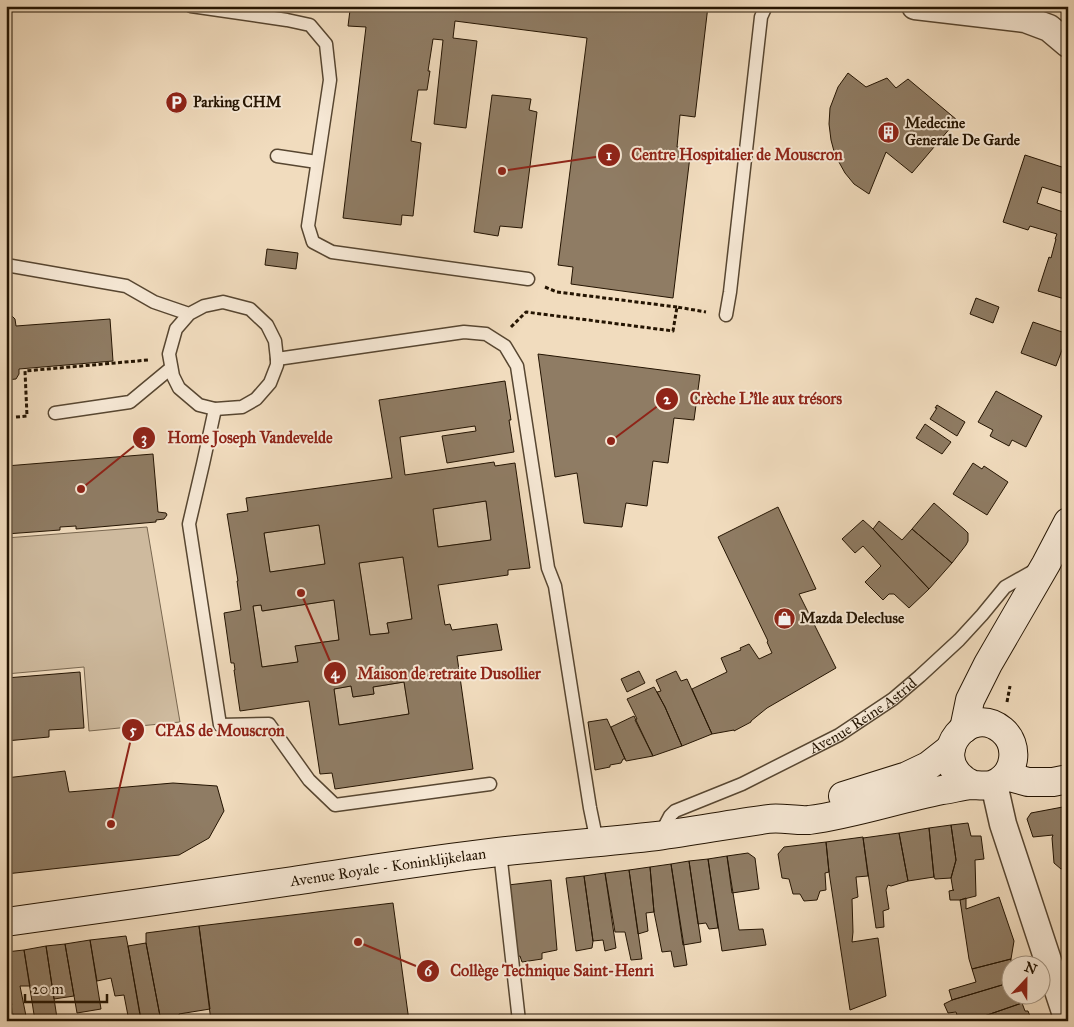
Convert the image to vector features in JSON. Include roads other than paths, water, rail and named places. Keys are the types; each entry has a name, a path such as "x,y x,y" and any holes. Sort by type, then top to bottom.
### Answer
{"main road":[{"path":"957,738 970,700 988,664 1068,522"},
{"name":"Avenue Royale - Koninklijkelaan","path":"6,922 500,852 660,836 772,818 802,807 907,776 928,766 973,724 993,725 1002,730 1013,746 1014,757 1012,767 991,781 917,795 846,813 806,820 772,818"},
{"name":"Avenue Royale - Koninklijkelaan","path":"957,738 951,760 955,771 963,779 1028,782 1053,782 1068,779"}],"street":[{"path":"915,6 996,11 1034,22 1058,36"},
{"path":"1035,6 1040,10 1058,36"},
{"path":"991,781 1003,824 1068,1021"}],"lane":[{"path":"191,6 310,25 326,44 330,80 308,226 313,242 332,252 528,279"},
{"path":"726,314 761,18 766,6"},
{"path":"277,156 318,162"},
{"path":"6,265 126,286 154,302 189,314"},
{"path":"223,302 250,309 267,325 275,341 277,359 270,383 256,399 242,407 214,409 199,404 179,388 173,376 169,354 176,329 189,314 204,306 223,302"},
{"path":"277,359 464,332 486,334 505,346 517,366 548,568 555,586 597,842"},
{"path":"55,413 130,402 170,363"},
{"path":"214,409 189,524 220,725 269,724 309,780 335,804 490,784"},
{"name":"Avenue Reine Astrid","path":"660,836 670,816 675,811 734,788 840,736 893,699 938,660 982,615 1004,587 1046,564"},
{"path":"500,852 519,1021"}],"place":[{"name":"Parking CHM","path":"177,102"},
{"name":"Medecine Generale De Garde","path":"889,132"},
{"name":"Centre Hospitalier de Mouscron","path":"502,171"},
{"name":"Crèche L'île aux trésors","path":"611,441"},
{"name":"Home Joseph Vandevelde","path":"81,489"},
{"name":"Maison de retraite Dusollier","path":"301,593"},
{"name":"Mazda Delecluse","path":"784,618"},
{"name":"CPAS de Mouscron","path":"111,824"},
{"name":"Collège Technique Saint-Henri","path":"358,942"}]}
